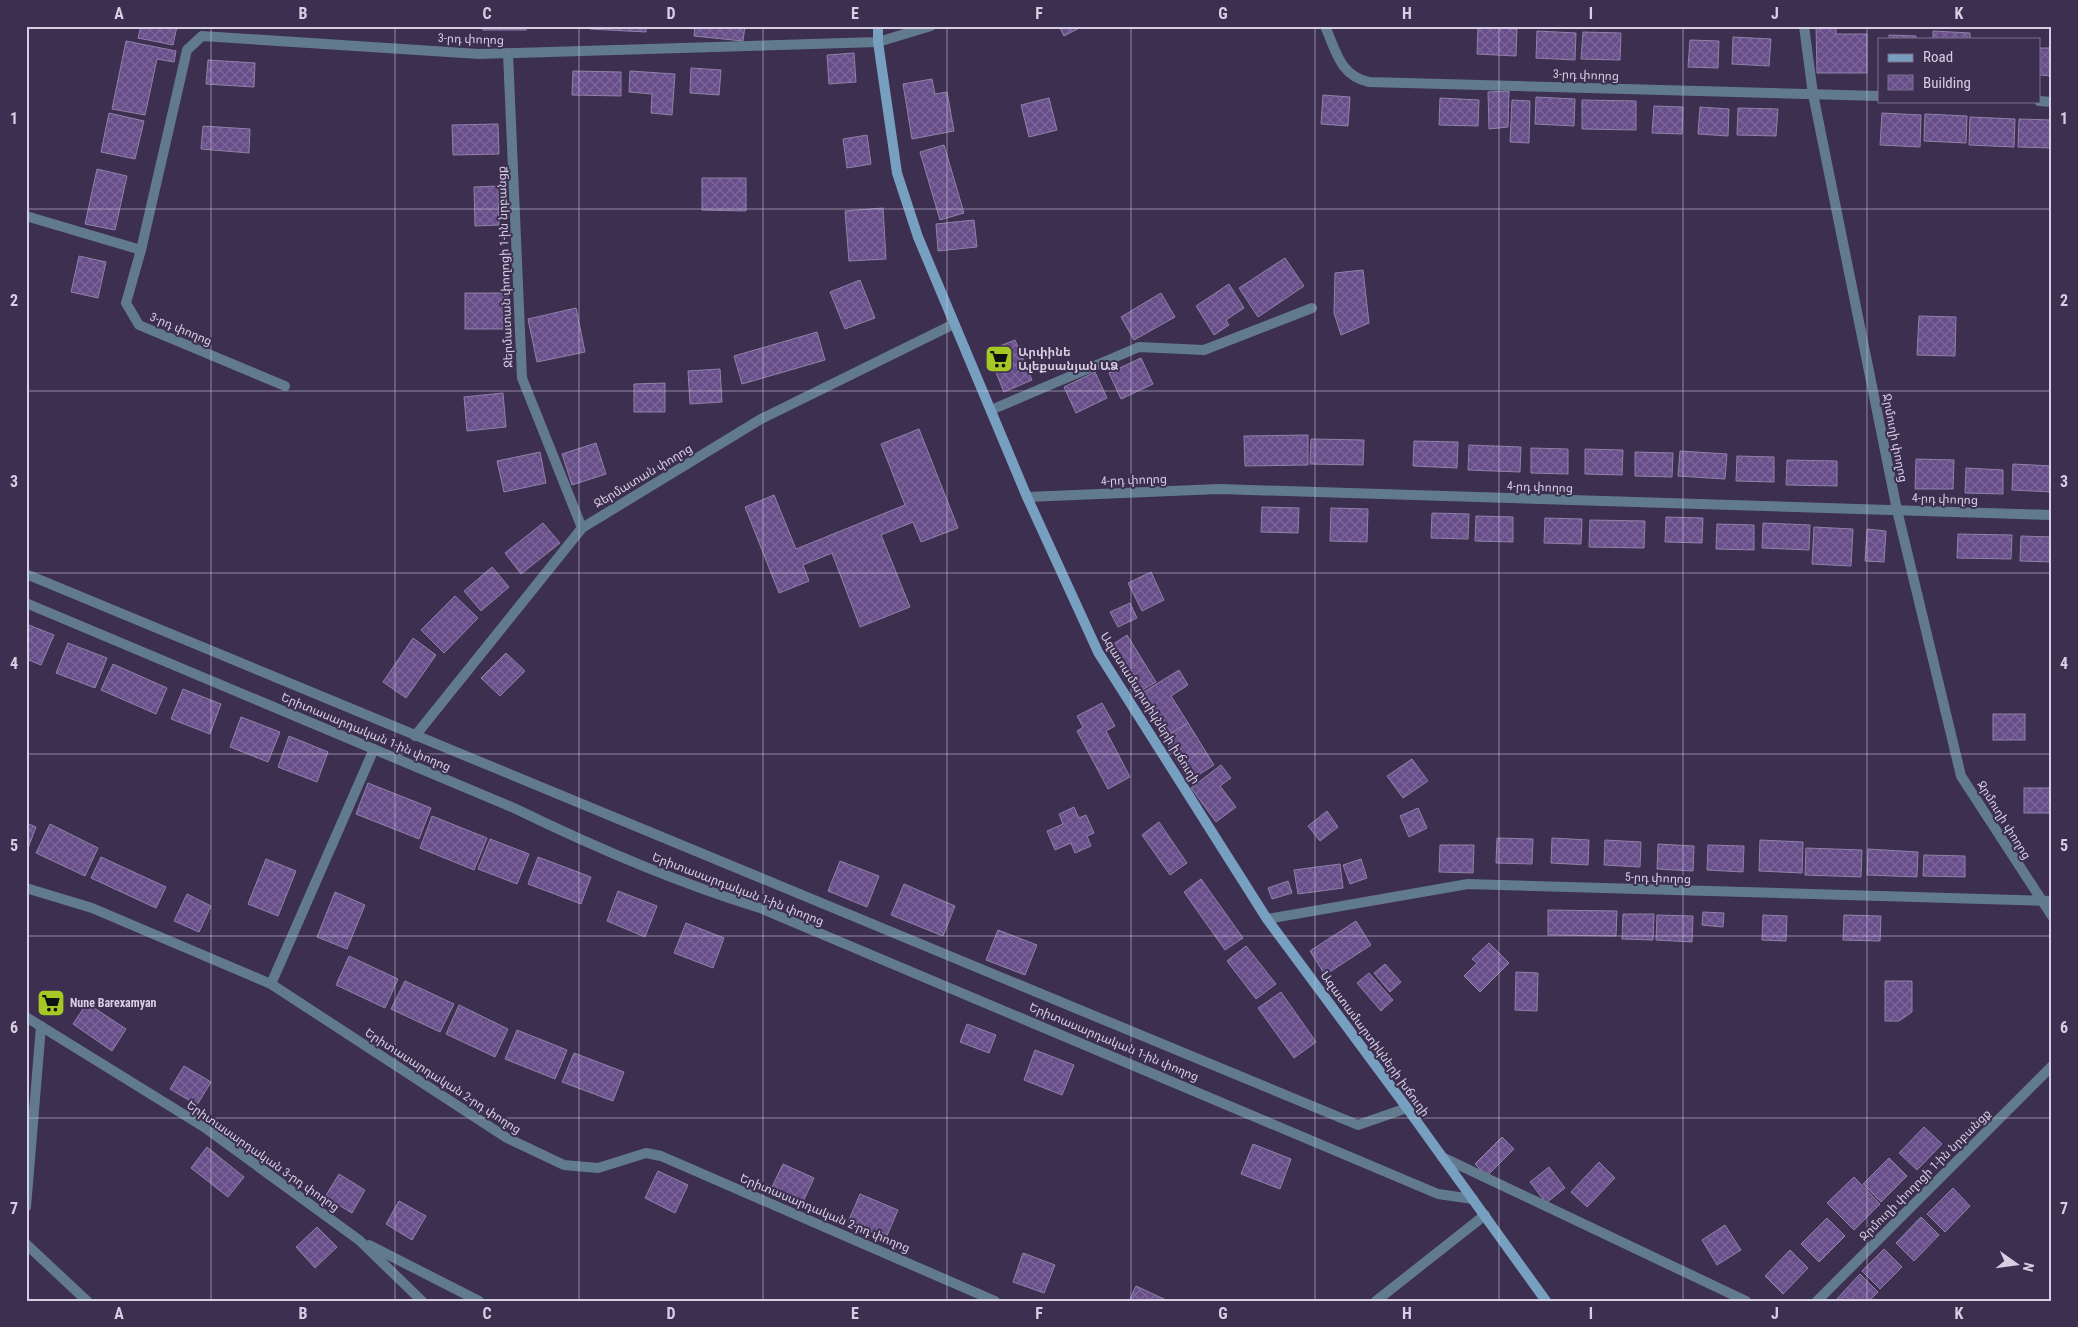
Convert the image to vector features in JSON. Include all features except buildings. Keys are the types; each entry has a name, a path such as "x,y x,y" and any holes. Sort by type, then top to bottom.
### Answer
{"main road":[{"name":"Ազատամարտիկների խճուղի","path":"878,26 878,42 897,172 918,237 1027,497 1098,652 1267,919 1473,1198 1546,1301"}],"street":[{"name":"3-րդ փողոց","path":"284,386 140,325 126,304 141,250 187,50 202,36 479,54 878,42 930,26"},
{"name":"3-րդ փողոց","path":"1325,26 1346,72 1356,79 1369,82 1878,96"},
{"name":"Ջրմուղի փողոց","path":"1804,26 1813,94 1897,510 1961,776 2040,901 2052,916"},
{"name":"Ջերմատան փողոցի 1-ին նրբանցք","path":"508,53 522,378 582,528"},
{"path":"26,216 141,250"},
{"path":"990,410 1139,347 1204,350 1312,308"},
{"name":"Ջերմատան փողոց","path":"415,736 582,528 761,419 954,324"},
{"name":"4-րդ փողոց","path":"1027,497 1219,489 2052,514"},
{"path":"26,574 1358,1125 1407,1108"},
{"name":"Երիտասարդական 1-ին փողոց","path":"26,603 514,808 587,843 703,890 769,912 1438,1194 1473,1198"},
{"path":"271,984 374,749"},
{"name":"5-րդ փողոց","path":"1267,919 1468,884 2052,901"},
{"name":"Երիտասարդական 2-րդ փողոց","path":"26,888 92,908 271,984 506,1138 564,1164 598,1168 646,1153 661,1156 995,1301"},
{"name":"Երիտասարդական 3-րդ փողոց","path":"26,1017 204,1127 359,1240 422,1301"},
{"path":"26,1207 41,1026"},
{"name":"Ջրմուղի փողոցի 1-ին նրբանցք","path":"1817,1301 2052,1066"},
{"path":"1442,1157 1746,1301"},
{"path":"1376,1301 1485,1215"},
{"path":"359,1240 479,1301"},
{"path":"26,1244 88,1301"}],"place":[{"name":"Արփինե Ալեքսանյան ԱՁ","path":"999,359"},
{"name":"Nune Barexamyan","path":"51,1003"}]}
